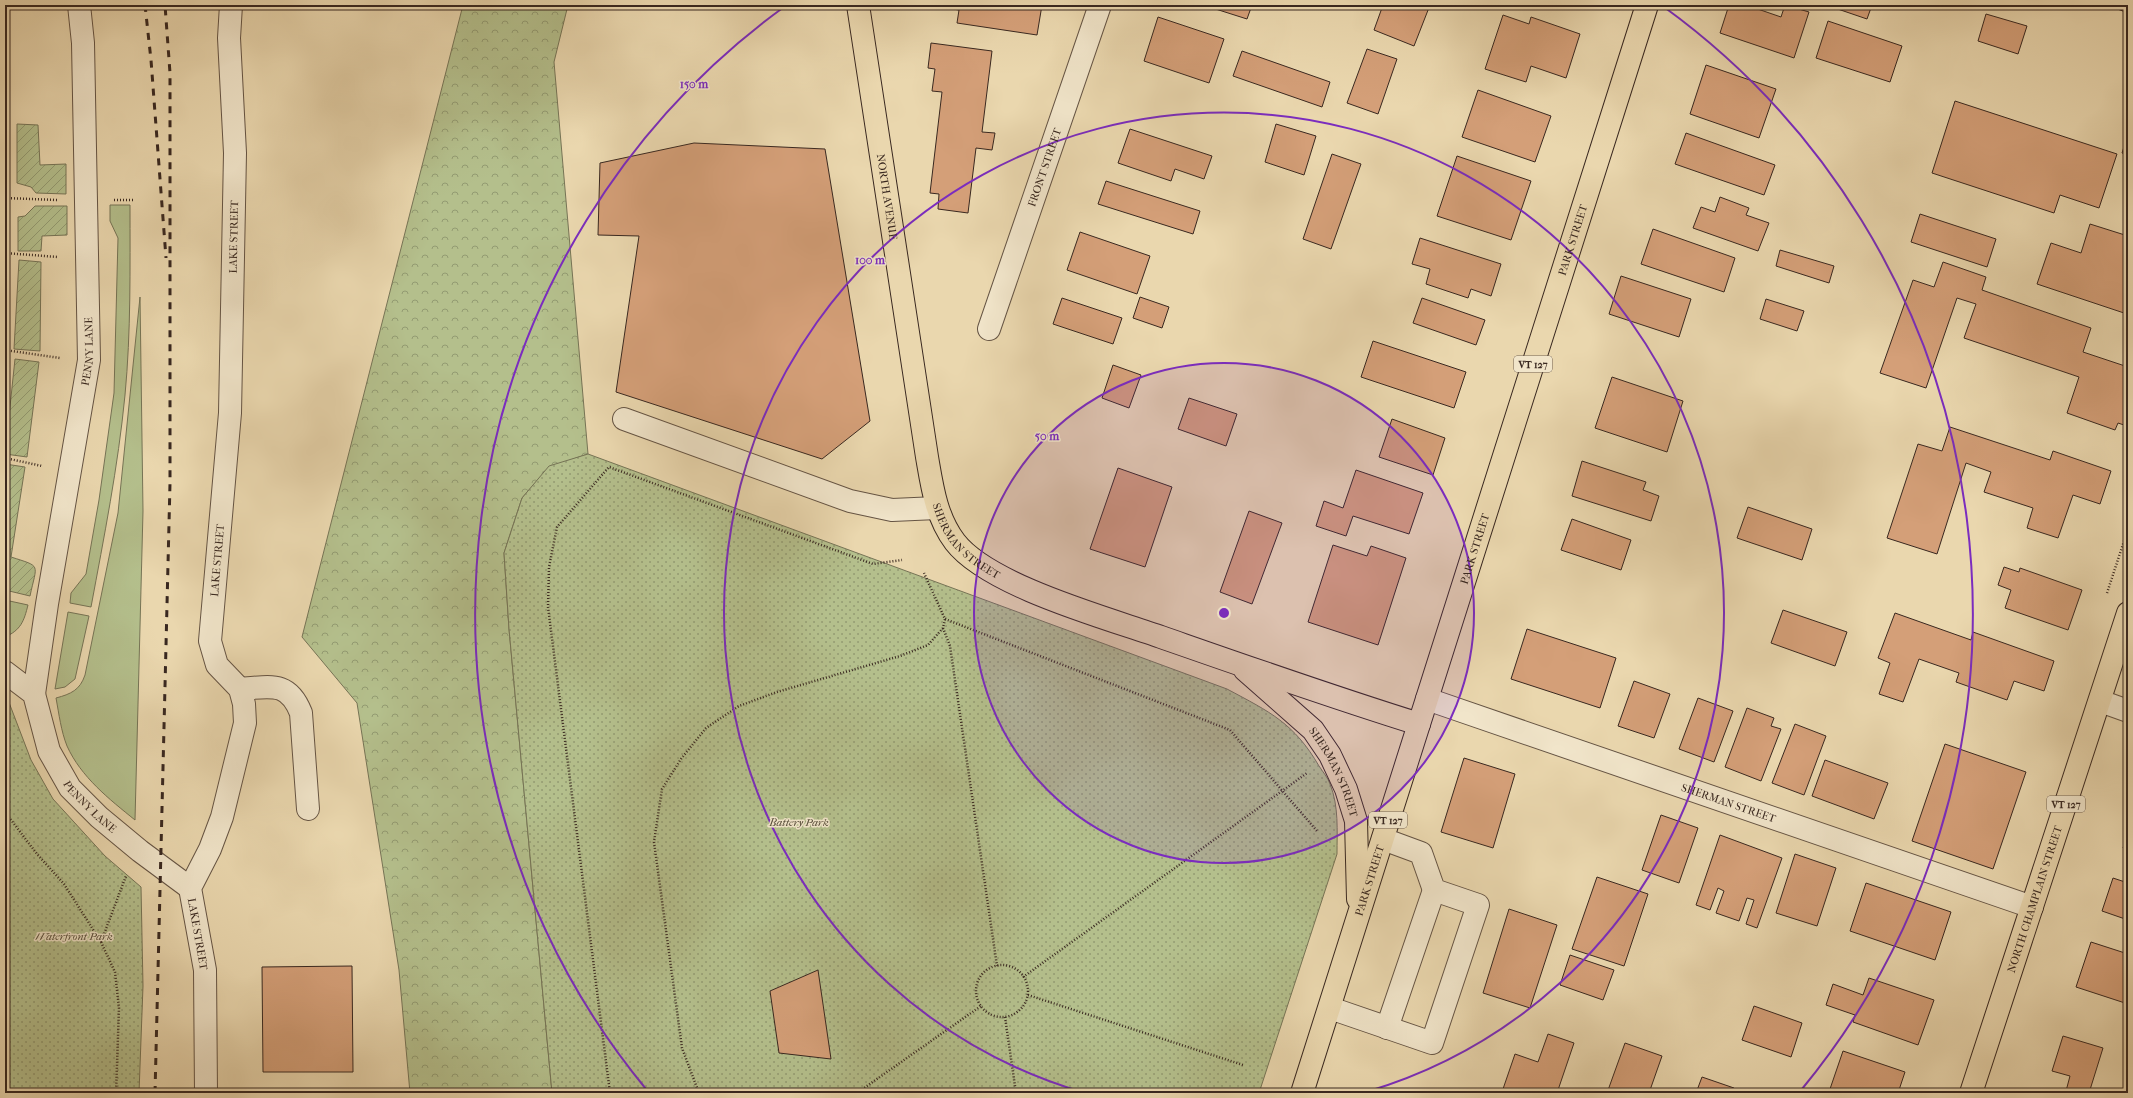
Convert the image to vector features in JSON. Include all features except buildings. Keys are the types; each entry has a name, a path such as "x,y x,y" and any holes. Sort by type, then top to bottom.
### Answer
{"main road":[{"name":"NORTH AVENUE","path":"858,5 927,457 937,508"},
{"name":"PARK STREET","path":"1304,1092 1358,916 1647,5"},
{"name":"SHERMAN STREET","path":"937,508 955,543 979,564 999,576 1040,594 1236,663 1419,724"},
{"name":"NORTH CHAMPLAIN STREET","path":"1971,1093 2128,613"},
{"name":"SHERMAN STREET","path":"1236,663 1313,730 1346,789 1356,821 1358,916"}],"street":[{"name":"PENNY LANE","path":"79,5 83,43 89,360 47,604 34,694 49,751 70,788 99,817 140,851 190,888"},
{"name":"LAKE STREET","path":"206,1093 205,970 190,888 210,849 222,817 245,722 244,704 240,689 216,665 210,641 230,413 235,153 229,38 231,5"},
{"name":"FRONT STREET","path":"989,329 1100,5"},
{"name":"SHERMAN STREET","path":"624,419 850,501 892,510 937,508"},
{"path":"5,672 34,694"},
{"path":"240,689 275,687 290,693 297,702 301,713 308,809"},
{"name":"SHERMAN STREET","path":"1427,699 2032,906"},
{"path":"2100,701 2128,711"},
{"path":"1383,839 1421,853 1434,890 1387,1028"},
{"path":"1330,1008 1432,1042 1478,905 1434,890"}],"path":[{"path":"5,253 87,258"},
{"path":"5,350 40,356 89,360"},
{"path":"5,458 70,472"},
{"path":"610,1093 548,608 549,567 557,527 609,467 873,564 902,560"},
{"path":"699,1093 682,1048 654,842 662,789 681,758 706,728 740,706 777,692 900,656 928,645 943,628 945,619 924,573"},
{"path":"945,619 1230,730 1317,831"},
{"path":"943,628 950,646 997,966"},
{"path":"1023,977 1314,768"},
{"path":"5,812 37,854 64,884 102,942 115,972 119,1008 116,1093"},
{"path":"102,942 122,885 140,851"},
{"path":"997,966 1012,968 1023,977 1026,982 1028,995 1020,1010 1005,1017 992,1015 981,1006 978,998 978,982 983,974 997,966"},
{"path":"1028,995 1243,1064"},
{"path":"857,1093 981,1006"},
{"path":"1005,1017 1016,1093"}],"green space":[{"path":"463,5 568,5 554,62 588,454 549,467 522,498 504,553 509,629 552,1093 410,1093 399,970 357,703 302,637"},
{"path":"17,124 38,125 40,165 66,164 66,194 36,193 31,187 17,183"},
{"path":"110,205 130,205 130,300 128,348 119,449 91,607 70,603 71,593 86,574 99,500 114,393 118,238 110,221"},
{"path":"35,206 67,206 67,235 42,236 41,251 18,251 18,217 25,216"},
{"path":"19,260 41,262 40,351 14,349"},
{"path":"140,297 143,511 135,820 96,787 80,768 67,746 60,722 56,698 66,695 78,688 85,675 118,513"},
{"path":"15,359 39,362 27,457 5,454"},
{"name":"Battery Park","path":"588,454 1227,689 1268,712 1290,729 1310,751 1330,784 1336,810 1337,854 1259,1093 552,1093 509,629 504,553 522,498 549,466"},
{"path":"5,464 25,467 11,557 28,563 35,568 30,596 5,590"},
{"path":"5,600 28,605 21,624 15,631 5,637"},
{"path":"68,612 89,616 75,679 65,687 55,689"},
{"name":"Waterfront Park","path":"5,692 31,760 53,799 105,856 141,887 143,986 139,1093 5,1093"}],"railway":[{"path":"145,5 151,60 166,258"},
{"path":"155,1093 170,483 170,73 165,5"}]}
